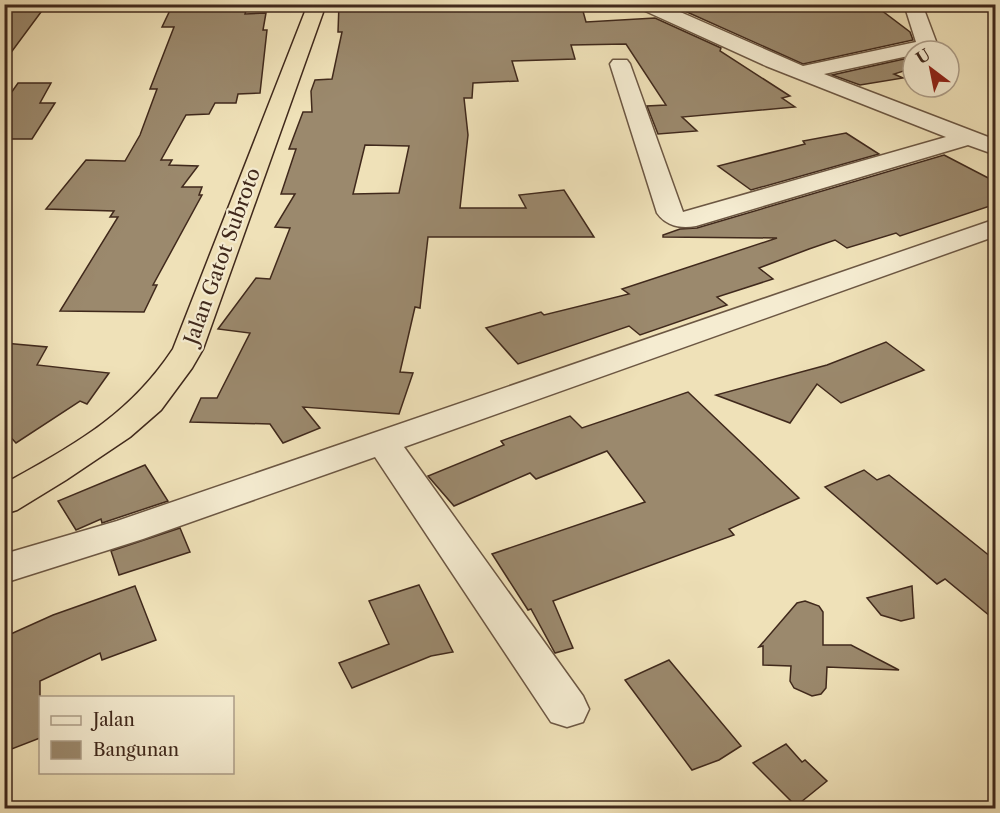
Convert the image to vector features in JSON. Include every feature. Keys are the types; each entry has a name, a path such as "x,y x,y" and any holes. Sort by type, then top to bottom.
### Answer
{"highway":[{"name":"Jalan Gatot Subroto","path":"4,501 75,460 134,417 165,385 188,349 317,4"}],"street":[{"path":"801,74 923,47 927,44 913,4"},
{"path":"650,6 801,74 996,148"},
{"path":"620,64 670,213 675,218 687,220 967,138"},
{"path":"4,569 130,530 996,227"},
{"path":"382,441 567,709"}],"building":[{"path":"173,4 248,4 245,14 266,13 263,30 267,30 260,93 238,94 236,103 215,103 209,114 186,115 161,160 172,160 169,165 198,166 182,187 202,187 199,195 202,195 153,285 157,285 144,312 60,311 118,217 110,217 114,211 46,209 86,160 125,161 140,135 157,89 150,89 174,27 162,27"},
{"path":"339,4 581,4 586,22 655,18 721,48 720,51 790,96 782,98 795,107 682,117 697,131 658,134 647,106 666,105 626,44 571,45 575,59 512,61 518,81 473,83 472,98 464,98 468,135 460,208 526,208 519,195 564,190 594,237 428,237 420,308 415,307 400,372 413,373 399,414 303,407 320,428 283,443 270,424 190,422 201,398 217,398 250,333 218,329 256,278 270,279 290,228 275,227 295,194 281,194 296,149 289,149 303,112 312,112 311,91 315,80 332,79 342,32 338,32","holes":["365,145 409,146 399,193 353,194"]},
{"path":"669,4 873,4 910,32 913,39 901,39 901,43 803,64"},
{"path":"14,8 44,8 4,62 4,18"},
{"path":"901,60 901,72 894,74 901,78 860,85 832,75"},
{"path":"18,83 51,83 40,103 55,103 32,139 4,139 4,103"},
{"path":"846,133 879,154 751,190 718,166 805,144 803,141"},
{"path":"944,155 996,182 996,204 900,236 896,233 847,248 835,240 809,249 759,268 773,279 717,297 727,305 640,335 629,326 518,364 486,328 541,312 544,315 629,294 622,289 777,238 663,237 663,235 680,229 697,228"},
{"path":"886,342 924,370 841,403 817,384 790,423 716,395 827,365"},
{"path":"4,343 47,347 37,365 109,373 87,404 80,401 16,443 4,430"},
{"path":"688,392 799,498 729,529 734,535 553,601 573,648 555,653 531,609 528,610 492,554 645,502 607,451 536,479 530,473 454,506 428,476 504,445 501,441 570,416 582,428"},
{"path":"145,465 168,501 102,523 101,519 76,530 58,501"},
{"path":"864,470 877,480 889,475 996,561 996,621 945,579 937,584 825,487"},
{"path":"180,528 190,552 119,575 111,551"},
{"path":"419,585 453,652 431,656 352,688 339,663 389,644 369,601"},
{"path":"135,586 156,640 102,660 100,653 40,681 39,738 4,752 4,637 53,615"},
{"path":"912,586 914,618 901,621 881,615 867,598"},
{"path":"805,601 819,606 823,612 823,645 851,645 899,670 827,667 826,688 821,694 812,696 794,688 790,681 791,666 763,665 763,646 759,647 797,603"},
{"path":"669,660 741,746 719,760 692,770 625,680"},
{"path":"786,744 802,762 805,760 827,781 796,806 753,763"}]}
